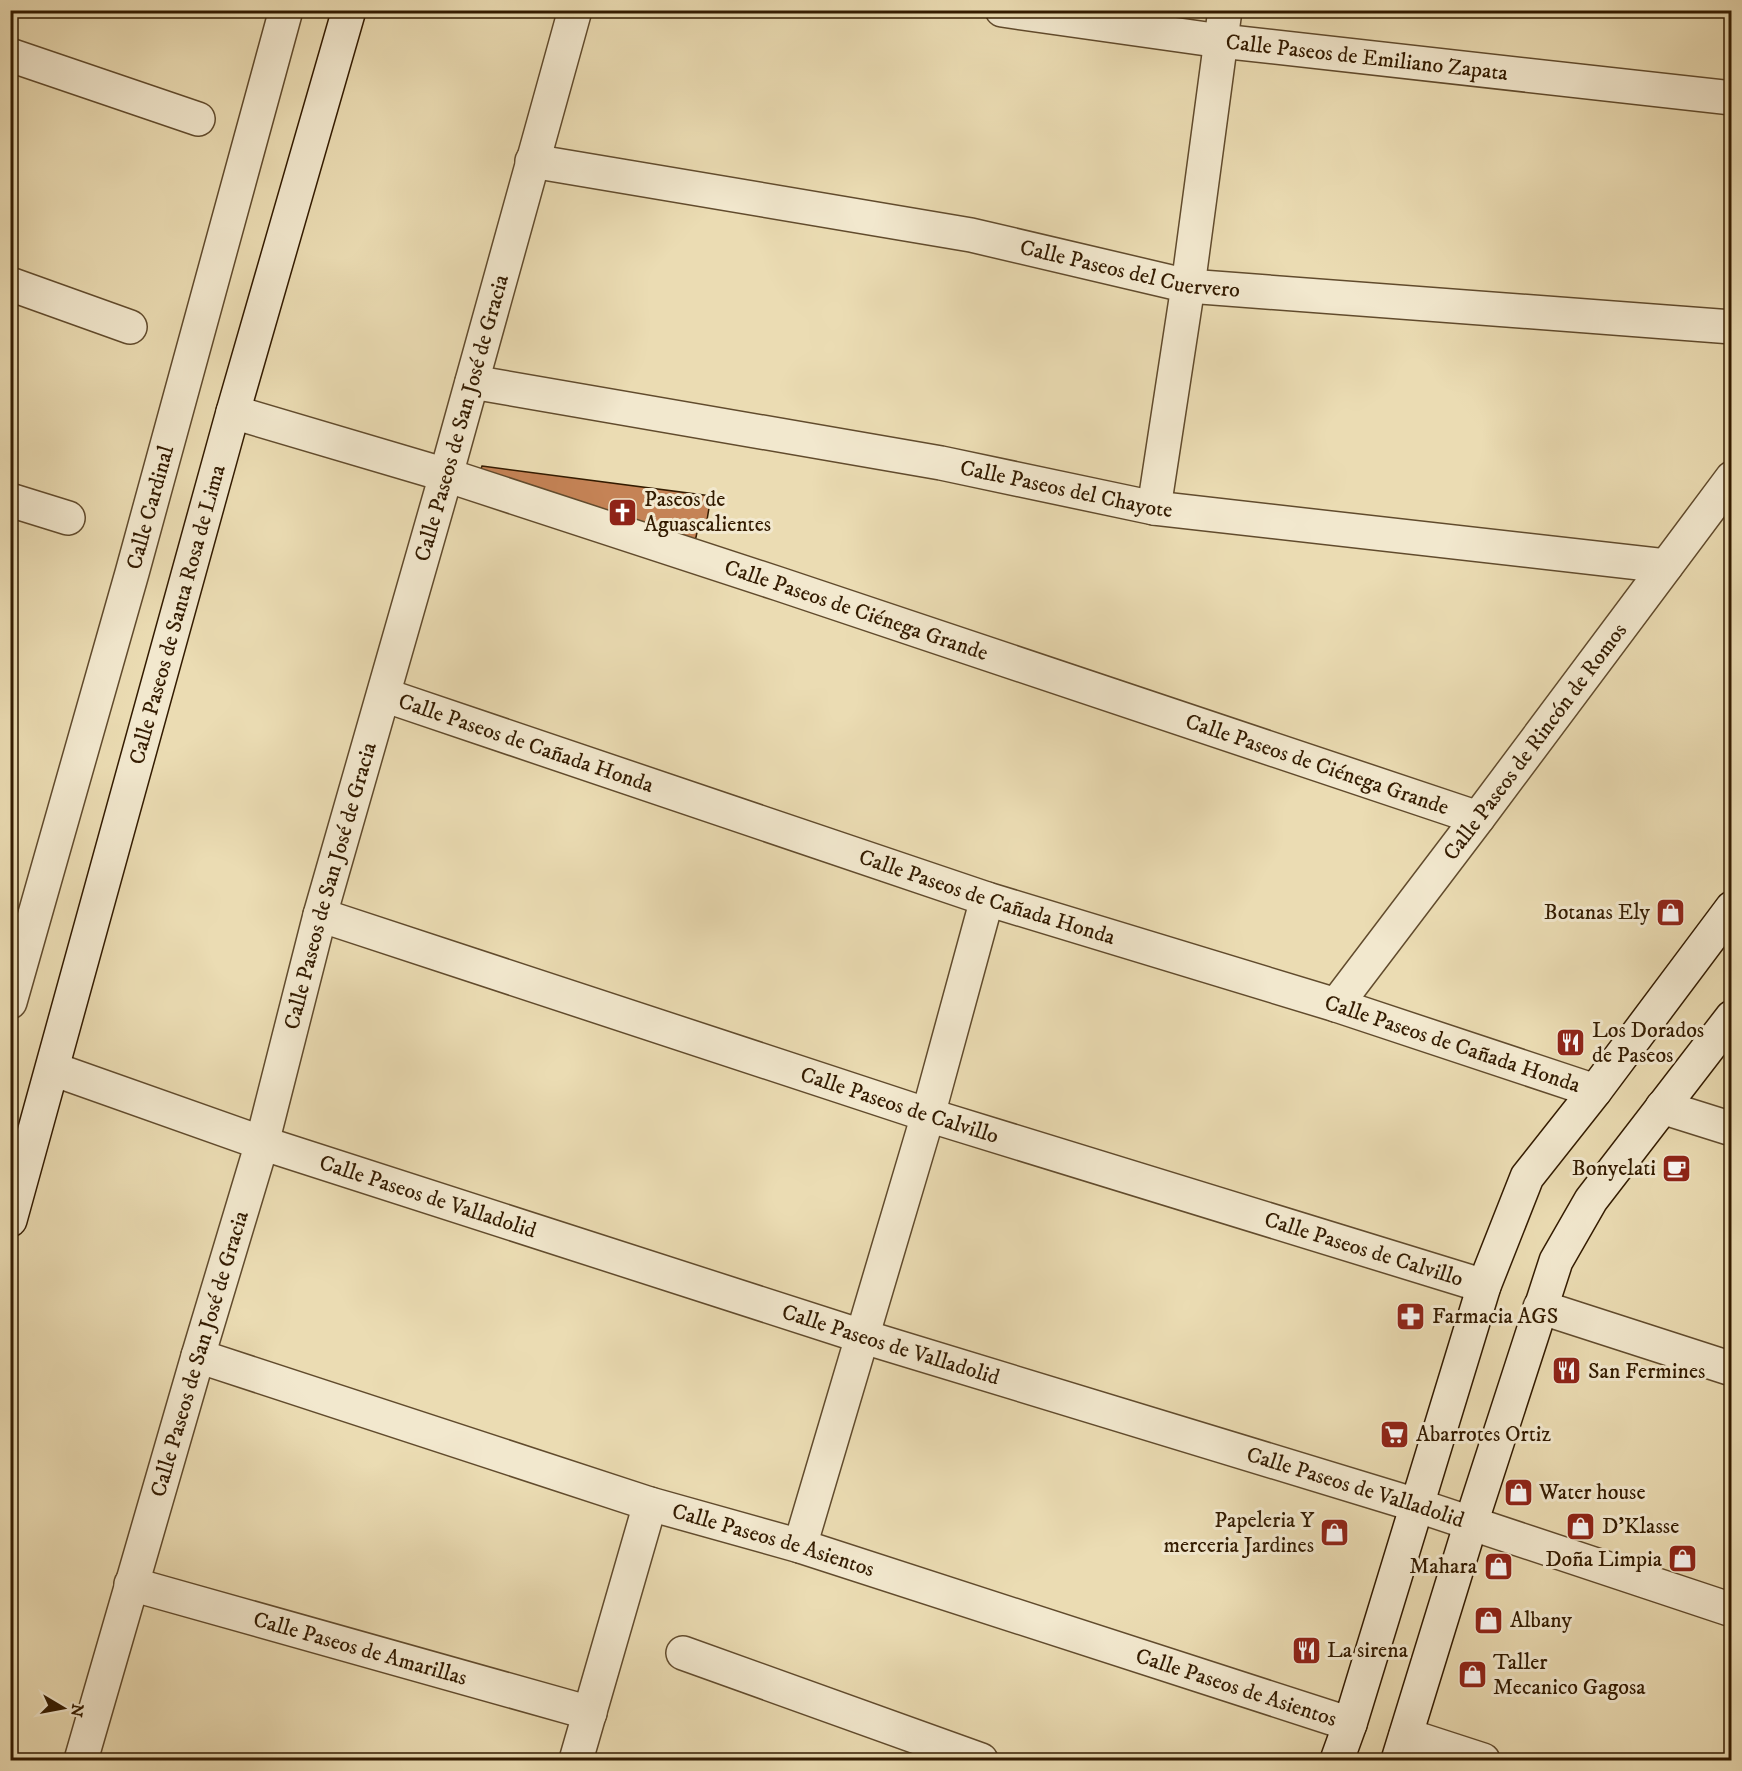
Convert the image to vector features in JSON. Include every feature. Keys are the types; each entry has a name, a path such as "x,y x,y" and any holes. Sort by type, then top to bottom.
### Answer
{"street":[{"name":"Calle Cardinal","path":"10,1002 132,573 286,10"},
{"name":"Calle Paseos de Santa Rosa de Lima","path":"10,1220 233,411 349,10"},
{"name":"Calle Paseos de San José de Gracia","path":"81,1761 262,1143 320,915 446,475 575,10"},
{"name":"Calle Paseos de Emiliano Zapata","path":"1002,10 1223,26 1731,98"},
{"path":"1154,508 1188,286 1223,26"},
{"path":"10,55 198,119"},
{"name":"Calle Paseos del Cuervero","path":"532,161 971,236 1188,286 1731,327"},
{"path":"10,284 130,327"},
{"name":"Calle Paseos del Chayote","path":"472,382 942,463 1154,508 1666,566"},
{"name":"Calle Paseos de Ciénega Grande","path":"233,411 446,475 801,591 1478,818"},
{"name":"Calle Paseos de Rincón de Romos","path":"1336,1005 1731,478"},
{"path":"10,500 68,518"},
{"name":"Calle Paseos de Cañada Honda","path":"384,695 987,898 1336,1005 1595,1091"},
{"path":"800,1546 928,1115 987,898"},
{"path":"1336,1761 1350,1724 1484,1286 1527,1177 1595,1091 1731,908"},
{"name":"Calle Paseos de Calvillo","path":"320,915 928,1115 1484,1286"},
{"path":"1483,1761 1402,1748 1540,1307 1556,1261 1591,1200 1731,1017"},
{"name":"Calle Paseos de Valladolid","path":"52,1069 262,1143 861,1336 1416,1505 1731,1610"},
{"path":"1662,1107 1731,1129"},
{"path":"1540,1307 1731,1369"},
{"name":"Calle Paseos de Asientos","path":"198,1356 650,1504 800,1546 1350,1724"},
{"path":"576,1761 650,1504"},
{"name":"Calle Paseos de Amarillas","path":"131,1584 590,1713"},
{"path":"683,1653 977,1760"}],"building":[{"name":"Paseos de Aguascalientes","path":"482,466 711,496 707,520 700,519 692,555 471,497"}],"place":[{"name":"Paseos de Aguascalientes","path":"623,512"},
{"name":"Botanas Ely","path":"1671,912"},
{"name":"Los Dorados de Paseos","path":"1571,1043"},
{"name":"Bonyelati","path":"1677,1168"},
{"name":"Farmacia AGS","path":"1411,1316"},
{"name":"San Fermines","path":"1567,1371"},
{"name":"Abarrotes Ortiz","path":"1395,1434"},
{"name":"Water house","path":"1518,1492"},
{"name":"D'Klasse","path":"1581,1526"},
{"name":"Papeleria Y merceria Jardines","path":"1335,1533"},
{"name":"Doña Limpia","path":"1683,1559"},
{"name":"Mahara","path":"1498,1566"},
{"name":"Albany","path":"1489,1620"},
{"name":"La sirena","path":"1306,1650"},
{"name":"Taller Mecanico Gagosa","path":"1472,1675"}]}
